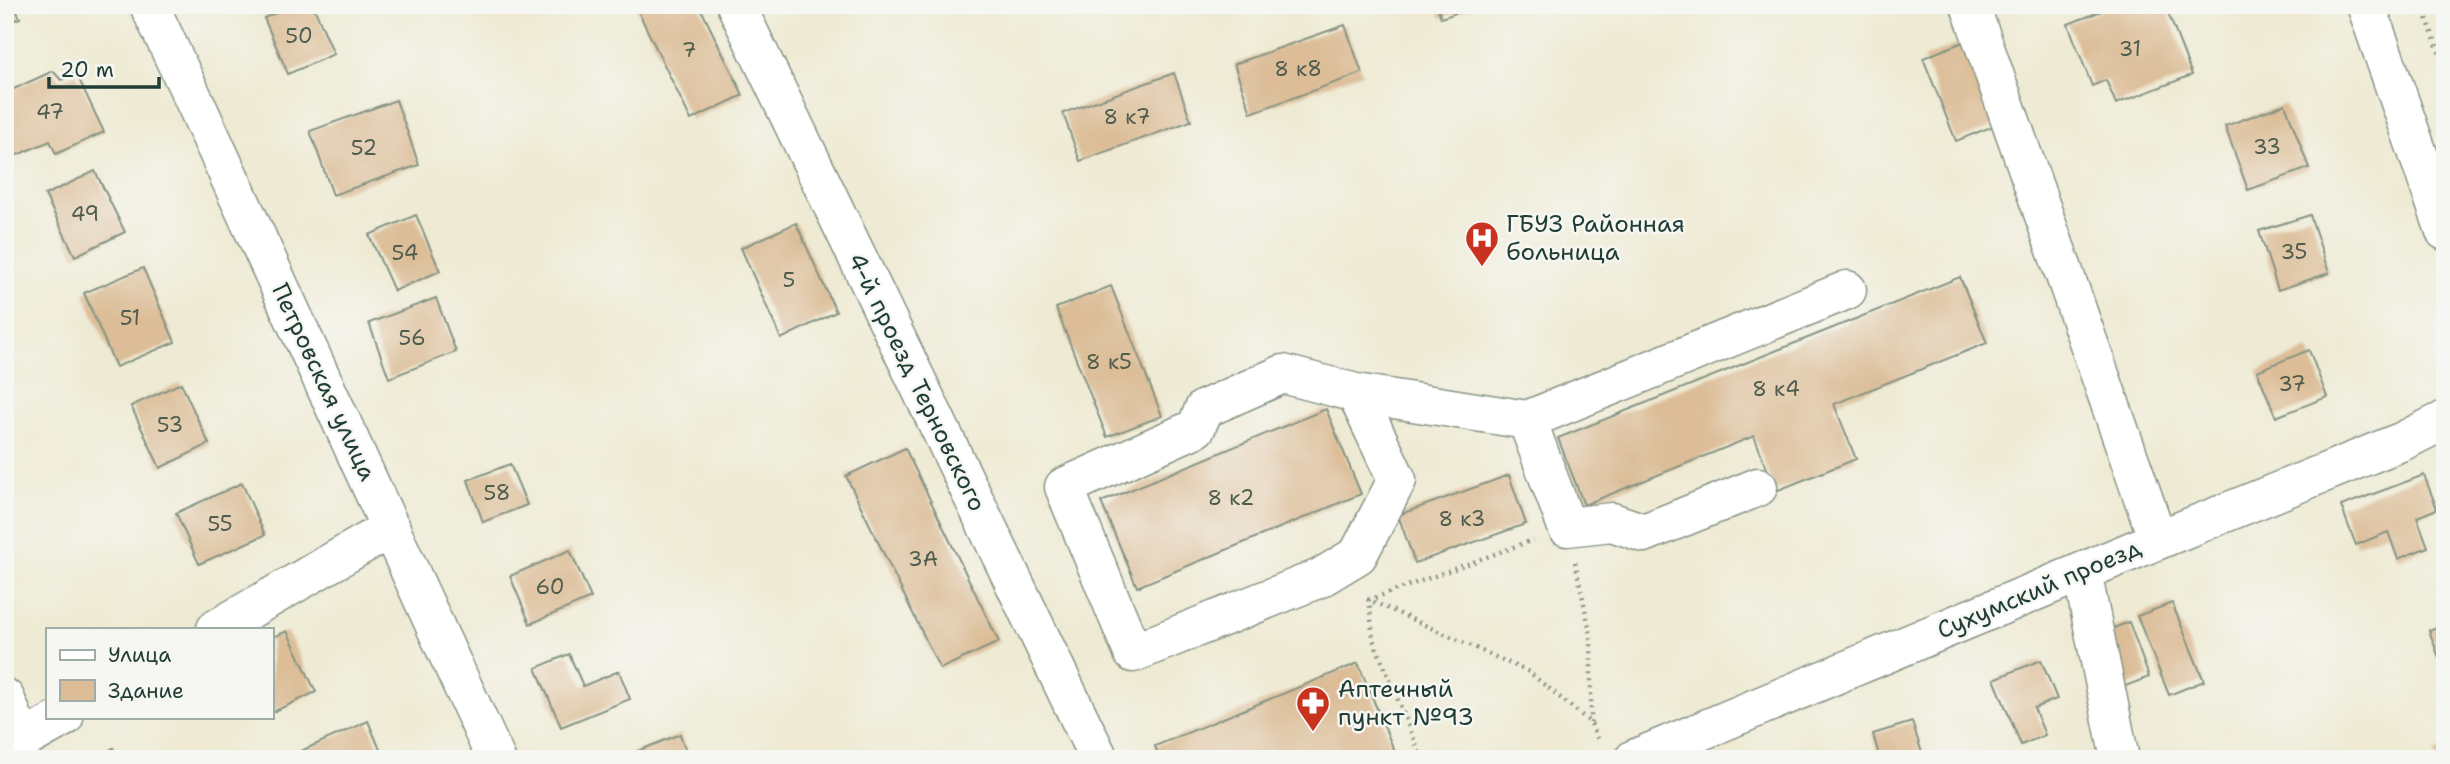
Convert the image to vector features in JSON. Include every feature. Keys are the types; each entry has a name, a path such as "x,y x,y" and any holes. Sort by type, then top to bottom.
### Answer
{"street":[{"name":"Петровская улица","path":"149,5 496,759"},
{"name":"4-й проезд Терновского","path":"736,5 1099,759"},
{"path":"1970,5 2158,540"},
{"path":"2366,5 2445,231"},
{"path":"1356,393 1396,480 1358,555 1320,578 1133,653 1064,486 1196,428 1204,409 1283,374 1356,393 1527,420 1847,290"},
{"path":"1527,420 1567,527 1612,522 1644,533 1758,486"},
{"name":"Сухумский проезд","path":"1618,753 2082,572 2403,441 2445,420"},
{"path":"218,628 391,528"},
{"path":"2082,572 2120,759"},
{"path":"5,698 14,746 62,718"}],"path":[{"path":"2422,5 2445,68"},
{"path":"1369,600 1567,527 1591,636 1591,723"},
{"path":"1320,578 1529,672 1591,723 1618,753"},
{"path":"1369,600 1373,639 1422,759"}],"building":[{"path":"5,5 14,5 20,18 5,24"},
{"path":"293,5 313,5 334,54 288,74 264,18"},
{"path":"635,5 699,5 743,95 691,120"},
{"path":"1437,5 1477,5 1477,6 1441,18"},
{"path":"2117,5 2165,5 2192,75 2116,104 2106,80 2092,86 2068,24"},
{"path":"1345,25 1362,73 1251,113 1234,64"},
{"path":"1968,40 2001,123 1956,141 1923,58"},
{"path":"53,71 61,80 76,73 104,132 56,154 50,141 5,160 5,93"},
{"path":"1174,73 1191,121 1080,161 1063,113"},
{"path":"396,100 419,165 333,195 310,131"},
{"path":"2285,104 2309,168 2248,190 2225,126"},
{"path":"95,171 125,232 75,256 45,195"},
{"path":"416,215 440,271 394,291 369,235"},
{"path":"2310,215 2329,273 2278,290 2259,231"},
{"path":"796,223 836,312 781,339 741,248"},
{"path":"143,268 175,342 116,367 84,293"},
{"path":"1960,277 1987,343 1834,404 1856,459 1776,491 1754,436 1584,505 1558,438"},
{"path":"1111,286 1162,416 1107,437 1056,308"},
{"path":"436,298 456,352 389,378 369,323"},
{"path":"2309,350 2327,397 2276,417 2257,371"},
{"path":"181,383 209,444 160,468 131,406"},
{"path":"1326,409 1361,494 1137,587 1101,502"},
{"path":"905,448 999,642 940,669 846,476"},
{"path":"510,464 527,505 483,522 468,480"},
{"path":"1509,475 1526,524 1415,563 1398,515"},
{"path":"2424,475 2437,509 2417,517 2428,547 2398,559 2388,532 2356,545 2341,506"},
{"path":"242,483 265,535 199,564 176,513"},
{"path":"570,550 591,598 530,624 510,576"},
{"path":"2172,603 2204,681 2169,695 2137,616"},
{"path":"2129,622 2149,677 2118,689 2098,634"},
{"path":"2445,624 2445,672 2444,672 2429,630"},
{"path":"287,631 316,692 273,712 273,637"},
{"path":"569,654 583,686 619,671 630,699 561,727 536,668"},
{"path":"2041,660 2057,699 2034,708 2045,735 2021,745 1994,679"},
{"path":"1358,663 1397,757 1337,759 1334,752 1318,759 1160,759 1155,746"},
{"path":"368,721 384,759 283,759"},
{"path":"1912,722 1924,759 1880,759 1873,734"},
{"path":"680,734 689,759 630,759 628,755"},
{"path":"113,748 120,759 96,759"},
{"path":"2445,749 2445,759 2436,759 2434,753"}],"place":[{"name":"ГБУЗ Районная больница","path":"1482,268"},
{"name":"Аптечный пункт №93","path":"1313,733"}]}
